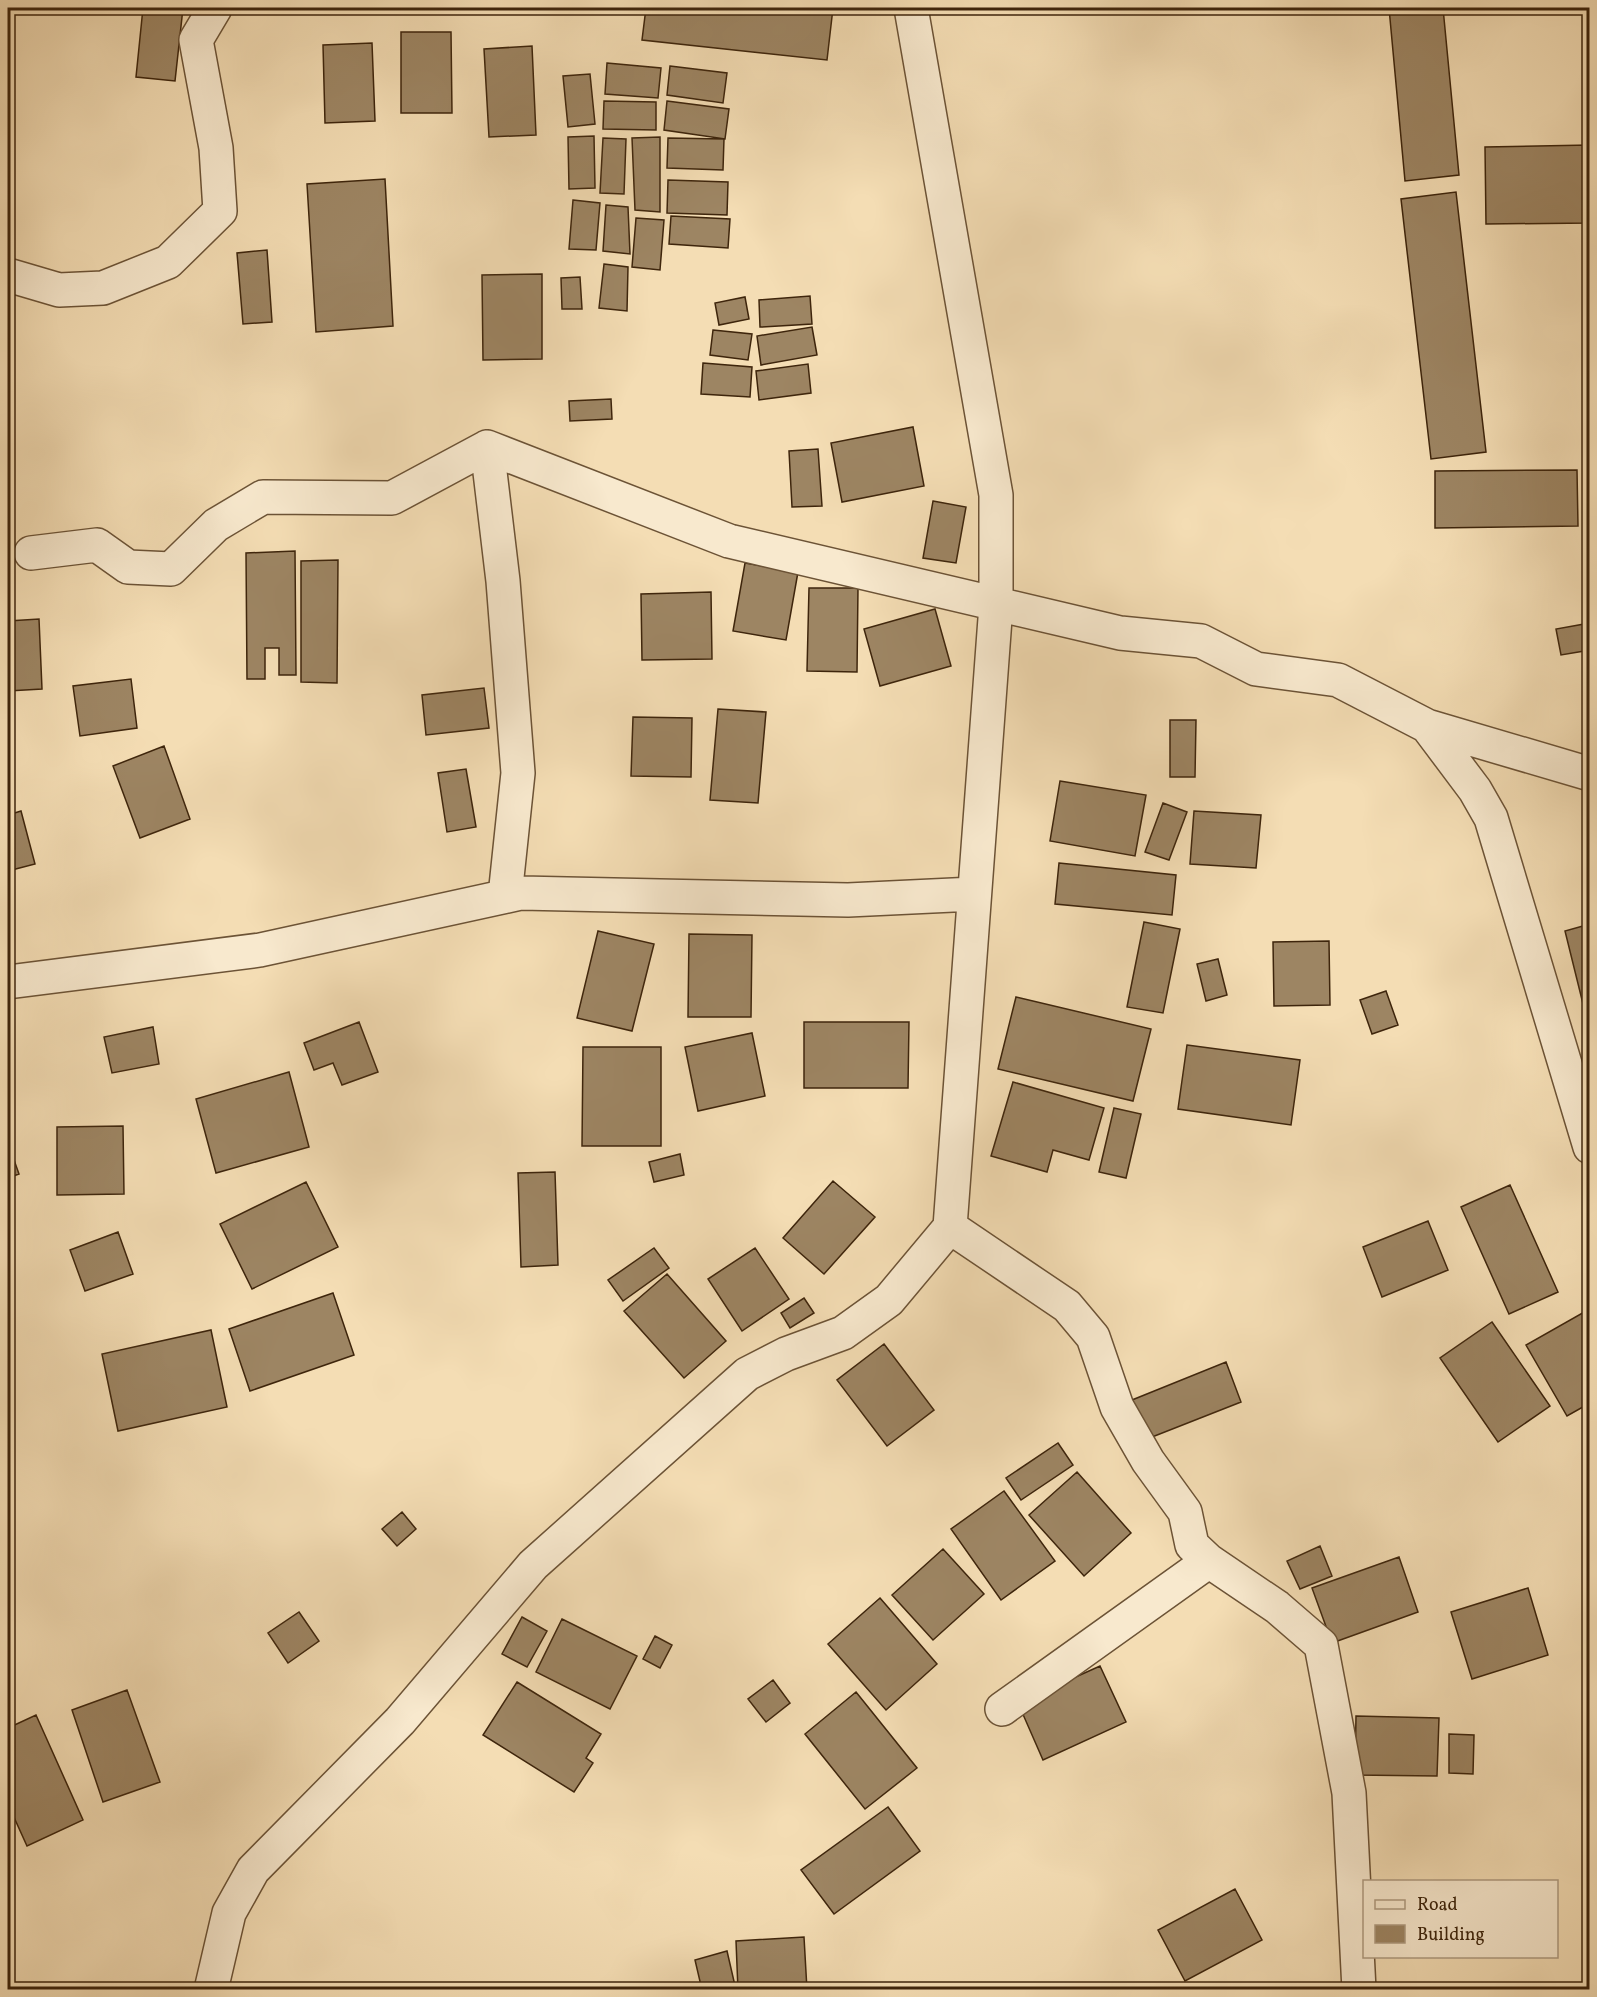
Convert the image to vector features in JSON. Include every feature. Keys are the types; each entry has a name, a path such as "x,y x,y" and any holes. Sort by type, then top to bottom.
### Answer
{"street":[{"path":"8,275 59,290 103,288 168,262 220,211 216,148 196,40 215,8"},
{"path":"211,1989 229,1913 253,1870 400,1721 533,1565 747,1374 786,1354 843,1332 890,1300 950,1227 996,605 996,495 911,8"},
{"path":"487,447 503,581 518,773 506,896"},
{"path":"31,553 97,545 128,567 171,569 216,525 263,497 392,498 487,447 729,541 1120,633 1201,641 1256,669 1338,680 1427,726 1590,774"},
{"path":"1427,726 1475,790 1491,818 1590,1147"},
{"path":"8,982 260,951 522,892 848,900 974,894"},
{"path":"950,1227 1067,1306 1093,1337 1117,1407 1148,1461 1185,1512 1192,1545 1209,1561 1277,1607 1321,1645 1349,1793 1359,1989"},
{"path":"1002,1709 1209,1561"}],"building":[{"path":"143,8 183,8 175,81 136,77"},
{"path":"646,8 833,8 827,60 642,40"},
{"path":"1389,8 1443,8 1459,175 1405,181"},
{"path":"401,32 451,32 452,113 401,113"},
{"path":"372,43 375,121 325,123 323,45"},
{"path":"532,46 536,135 489,137 484,49"},
{"path":"607,63 661,68 658,98 605,94"},
{"path":"670,66 727,73 723,103 667,95"},
{"path":"590,74 595,124 568,127 563,76"},
{"path":"604,101 656,102 656,130 603,129"},
{"path":"667,101 729,109 725,139 664,130"},
{"path":"594,136 595,188 569,189 568,137"},
{"path":"660,137 660,212 635,210 632,138"},
{"path":"603,138 626,139 624,194 600,193"},
{"path":"668,138 724,139 723,170 667,168"},
{"path":"1590,145 1590,223 1486,224 1485,147"},
{"path":"385,179 393,326 316,332 307,184"},
{"path":"668,180 728,182 727,215 667,213"},
{"path":"1456,192 1486,452 1431,459 1401,199"},
{"path":"573,200 600,203 596,250 569,249"},
{"path":"606,205 628,207 630,254 603,251"},
{"path":"671,216 730,219 728,248 669,244"},
{"path":"636,218 664,220 660,270 632,267"},
{"path":"267,250 272,322 243,324 237,253"},
{"path":"604,264 628,267 627,311 599,308"},
{"path":"542,274 542,359 483,360 482,275"},
{"path":"580,277 582,309 562,309 561,278"},
{"path":"810,296 812,324 760,327 759,300"},
{"path":"745,297 749,319 719,325 715,303"},
{"path":"812,327 817,355 761,365 757,336"},
{"path":"713,330 752,334 748,360 710,355"},
{"path":"703,363 752,367 750,397 701,394"},
{"path":"808,364 811,393 759,400 756,371"},
{"path":"611,399 612,419 570,421 569,401"},
{"path":"913,427 924,486 842,502 831,443"},
{"path":"818,449 822,506 792,507 789,451"},
{"path":"1577,470 1578,526 1435,528 1435,471"},
{"path":"933,501 966,507 956,563 923,558"},
{"path":"295,551 296,675 279,675 279,648 265,648 265,679 247,679 246,553"},
{"path":"338,560 337,683 301,682 301,561"},
{"path":"745,563 798,572 786,640 733,631"},
{"path":"809,588 858,588 857,672 807,671"},
{"path":"711,592 712,659 642,660 641,594"},
{"path":"935,609 951,666 880,686 864,629"},
{"path":"39,619 42,689 8,691 8,621"},
{"path":"1590,623 1590,650 1561,655 1556,629"},
{"path":"131,679 137,728 80,736 73,686"},
{"path":"484,688 489,728 426,735 422,695"},
{"path":"718,709 766,712 758,803 710,800"},
{"path":"633,717 692,718 691,777 631,776"},
{"path":"1170,720 1196,720 1195,777 1170,777"},
{"path":"164,746 190,819 140,838 113,766"},
{"path":"466,769 476,827 447,832 438,773"},
{"path":"1060,781 1146,795 1135,856 1050,841"},
{"path":"1163,803 1187,812 1169,860 1145,852"},
{"path":"21,811 35,864 8,871 8,815"},
{"path":"1194,811 1261,815 1256,868 1190,864"},
{"path":"1059,863 1176,875 1172,915 1055,904"},
{"path":"1144,922 1180,929 1163,1013 1127,1007"},
{"path":"1590,924 1590,1006 1584,1008 1565,931"},
{"path":"598,931 654,944 632,1031 577,1018"},
{"path":"689,934 752,935 751,1017 688,1017"},
{"path":"1329,941 1330,1005 1274,1006 1273,942"},
{"path":"1218,959 1227,995 1206,1001 1197,964"},
{"path":"1386,991 1398,1025 1372,1034 1360,1000"},
{"path":"1016,997 1151,1029 1133,1101 998,1069"},
{"path":"359,1022 378,1072 342,1085 333,1063 314,1070 304,1043"},
{"path":"804,1022 909,1022 908,1088 804,1088"},
{"path":"153,1027 159,1064 112,1073 104,1037"},
{"path":"752,1033 765,1096 698,1111 685,1047"},
{"path":"1187,1045 1300,1060 1291,1125 1178,1109"},
{"path":"583,1047 661,1047 661,1146 582,1146"},
{"path":"289,1072 309,1147 216,1173 196,1099"},
{"path":"1013,1082 1104,1108 1089,1160 1053,1150 1047,1172 991,1156"},
{"path":"1114,1108 1141,1114 1126,1178 1099,1172"},
{"path":"123,1126 124,1194 57,1195 57,1127"},
{"path":"8,1143 19,1174 8,1178"},
{"path":"680,1154 684,1175 654,1182 649,1162"},
{"path":"555,1172 558,1265 521,1267 518,1173"},
{"path":"833,1181 875,1217 824,1274 783,1238"},
{"path":"306,1182 338,1247 252,1289 220,1224"},
{"path":"1510,1185 1558,1292 1509,1314 1461,1207"},
{"path":"1428,1221 1448,1270 1382,1297 1363,1247"},
{"path":"118,1232 133,1274 85,1291 70,1250"},
{"path":"654,1248 669,1268 623,1301 608,1280"},
{"path":"755,1248 789,1299 742,1331 708,1279"},
{"path":"667,1274 726,1341 684,1378 624,1311"},
{"path":"333,1293 354,1355 250,1391 229,1329"},
{"path":"804,1298 814,1313 790,1328 781,1313"},
{"path":"1586,1311 1590,1317 1590,1403 1567,1416 1526,1345"},
{"path":"1492,1322 1550,1406 1498,1442 1440,1358"},
{"path":"211,1330 227,1407 118,1431 102,1354"},
{"path":"884,1344 934,1410 887,1446 837,1380"},
{"path":"1226,1362 1241,1402 1147,1439 1132,1400"},
{"path":"1058,1443 1073,1465 1021,1500 1006,1478"},
{"path":"1077,1472 1131,1533 1084,1576 1029,1515"},
{"path":"1004,1491 1055,1561 1001,1600 951,1529"},
{"path":"402,1512 416,1529 397,1546 382,1529"},
{"path":"1320,1546 1332,1576 1300,1589 1287,1561"},
{"path":"943,1549 984,1594 933,1640 892,1595"},
{"path":"1399,1557 1418,1612 1332,1643 1312,1588"},
{"path":"1528,1588 1548,1655 1472,1679 1451,1612"},
{"path":"880,1598 937,1664 886,1710 828,1644"},
{"path":"299,1612 319,1641 288,1663 268,1633"},
{"path":"522,1617 547,1631 527,1667 502,1654"},
{"path":"562,1619 637,1656 610,1709 536,1672"},
{"path":"655,1636 672,1645 660,1668 643,1659"},
{"path":"1100,1666 1126,1722 1043,1760 1018,1703"},
{"path":"773,1680 790,1703 766,1722 748,1699"},
{"path":"517,1682 601,1734 586,1758 593,1763 574,1792 483,1735"},
{"path":"127,1690 160,1782 103,1802 72,1710"},
{"path":"856,1692 917,1768 865,1809 805,1734"},
{"path":"36,1715 83,1820 27,1846 8,1804 8,1728"},
{"path":"1356,1716 1439,1718 1437,1776 1355,1775"},
{"path":"1449,1734 1474,1735 1473,1774 1449,1773"},
{"path":"888,1807 920,1851 834,1914 801,1870"},
{"path":"1235,1889 1262,1940 1185,1981 1158,1930"},
{"path":"1586,1893 1590,1893 1589,1956"},
{"path":"804,1937 807,1990 738,1990 736,1941"},
{"path":"727,1951 736,1990 702,1990 695,1960"}]}
